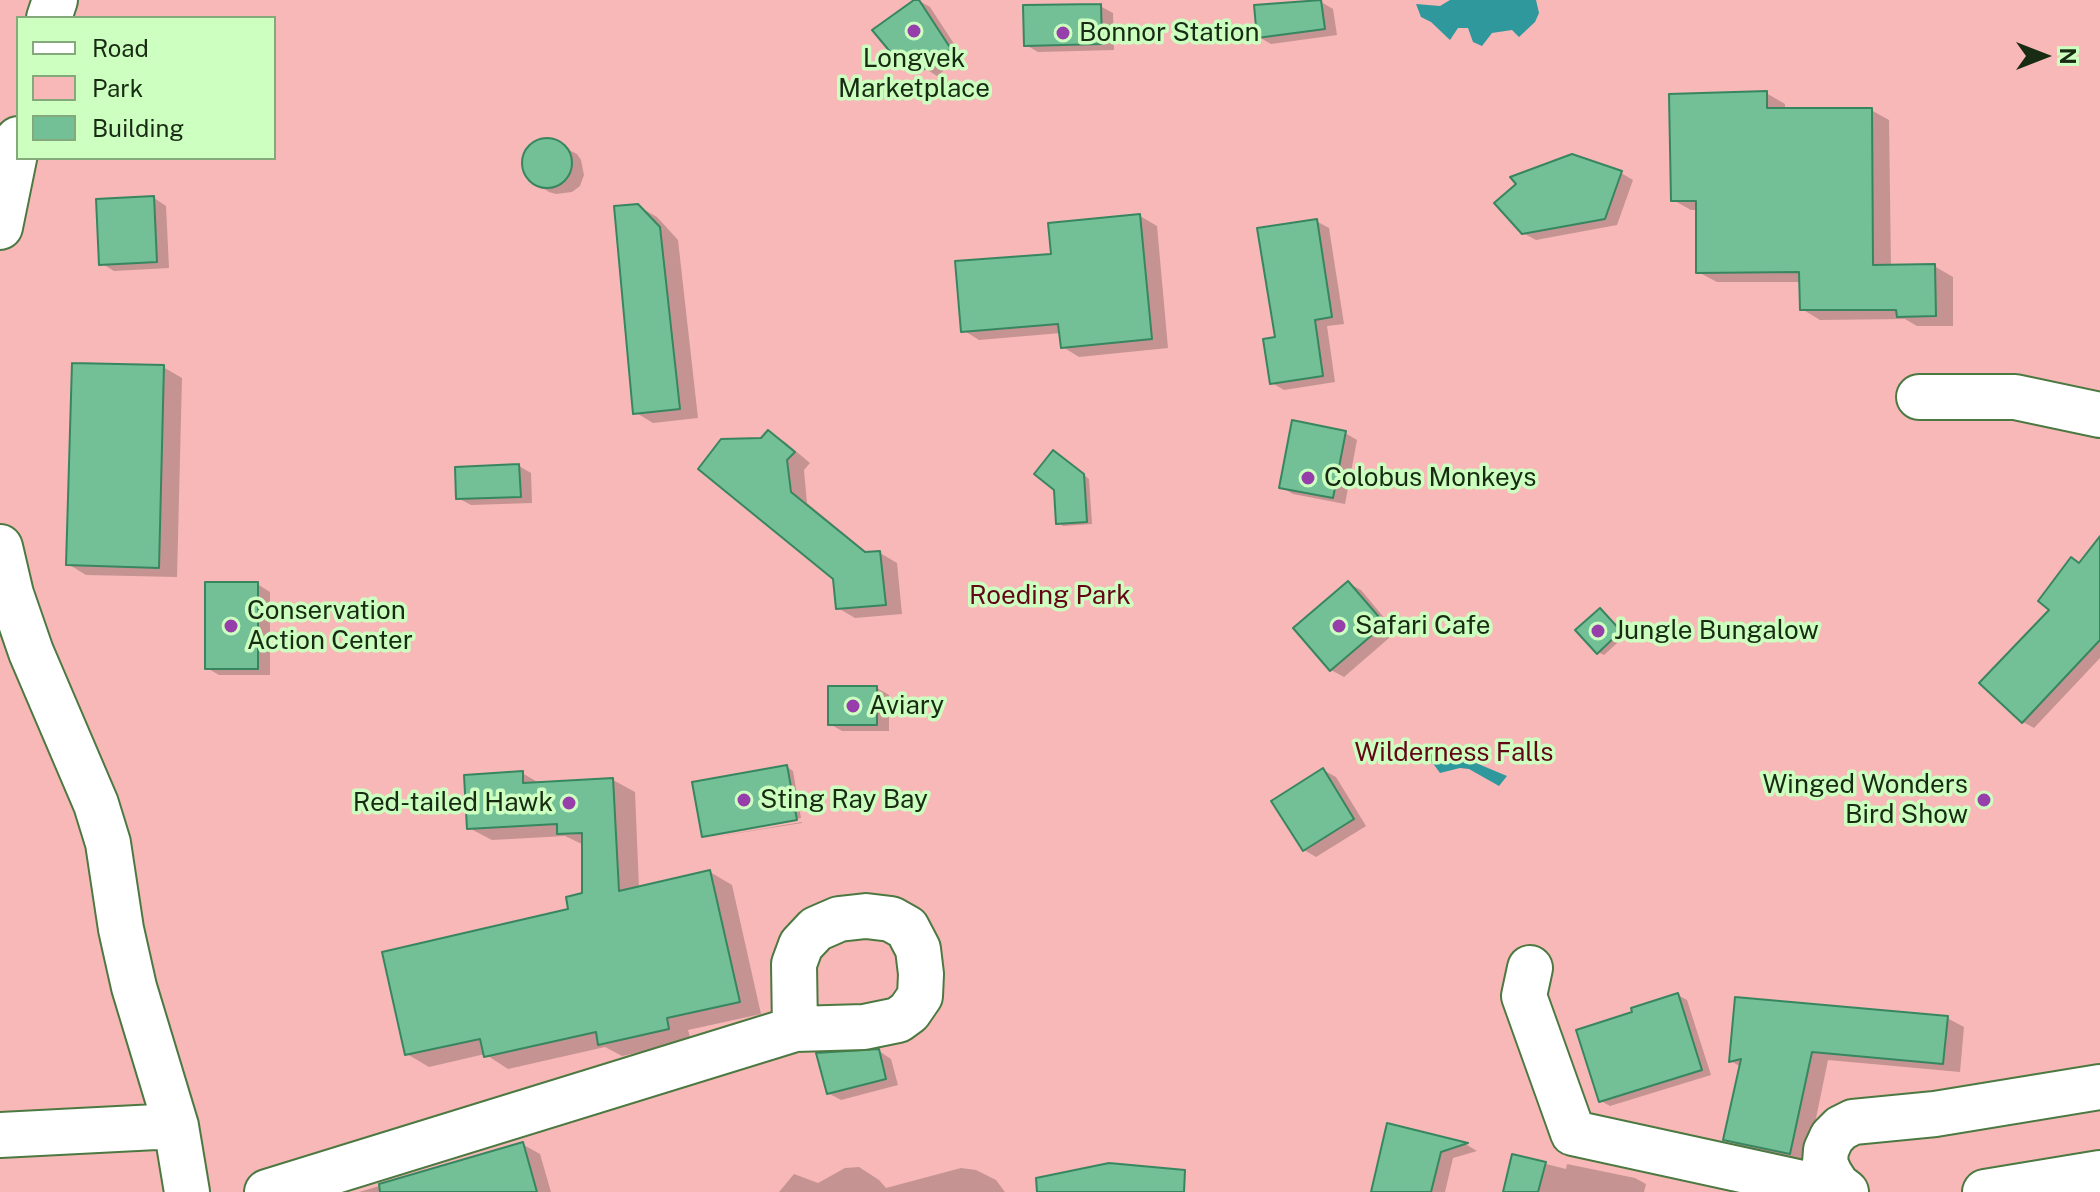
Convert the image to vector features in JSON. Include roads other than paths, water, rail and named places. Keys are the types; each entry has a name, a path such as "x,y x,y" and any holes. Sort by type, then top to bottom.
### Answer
{"lane":[{"path":"0,227 16,149"},
{"path":"1919,397 2015,397 2100,415"},
{"path":"0,547 11,594 31,652 96,804 104,830 134,987 176,1126 187,1192"},
{"path":"1530,968 1524,996 1573,1133 1718,1178 1844,1192"},
{"path":"267,1192 795,1029"},
{"path":"1844,1192 1825,1163 1826,1150 1832,1137 1853,1122 1935,1114 2100,1087"},
{"path":"0,1135 176,1126"},
{"path":"1985,1192 2100,1173"}],"water":[{"path":"1450,0 1536,0 1539,13 1535,22 1519,37 1512,30 1492,33 1482,46 1473,42 1468,28 1458,28 1450,40 1421,17 1416,4 1440,6"},
{"path":"1425,749 1442,762 1464,758 1507,776 1499,786 1469,769 1440,773 1429,758 1423,762 1417,760 1419,751"}],"place":[{"name":"Longvek Marketplace","path":"914,31"},
{"name":"Bonnor Station","path":"1063,33"},
{"name":"Colobus Monkeys","path":"1308,478"},
{"name":"Conservation Action Center","path":"231,626"},
{"name":"Safari Cafe","path":"1339,626"},
{"name":"Jungle Bungalow","path":"1598,631"},
{"name":"Aviary","path":"853,706"},
{"name":"Sting Ray Bay","path":"744,800"},
{"name":"Winged Wonders Bird Show","path":"1984,800"},
{"name":"Red-tailed Hawk","path":"569,803"}],"park label":[{"name":"Roeding Park","path":"1050,596"},
{"name":"Wilderness Falls","path":"1454,753"}]}
